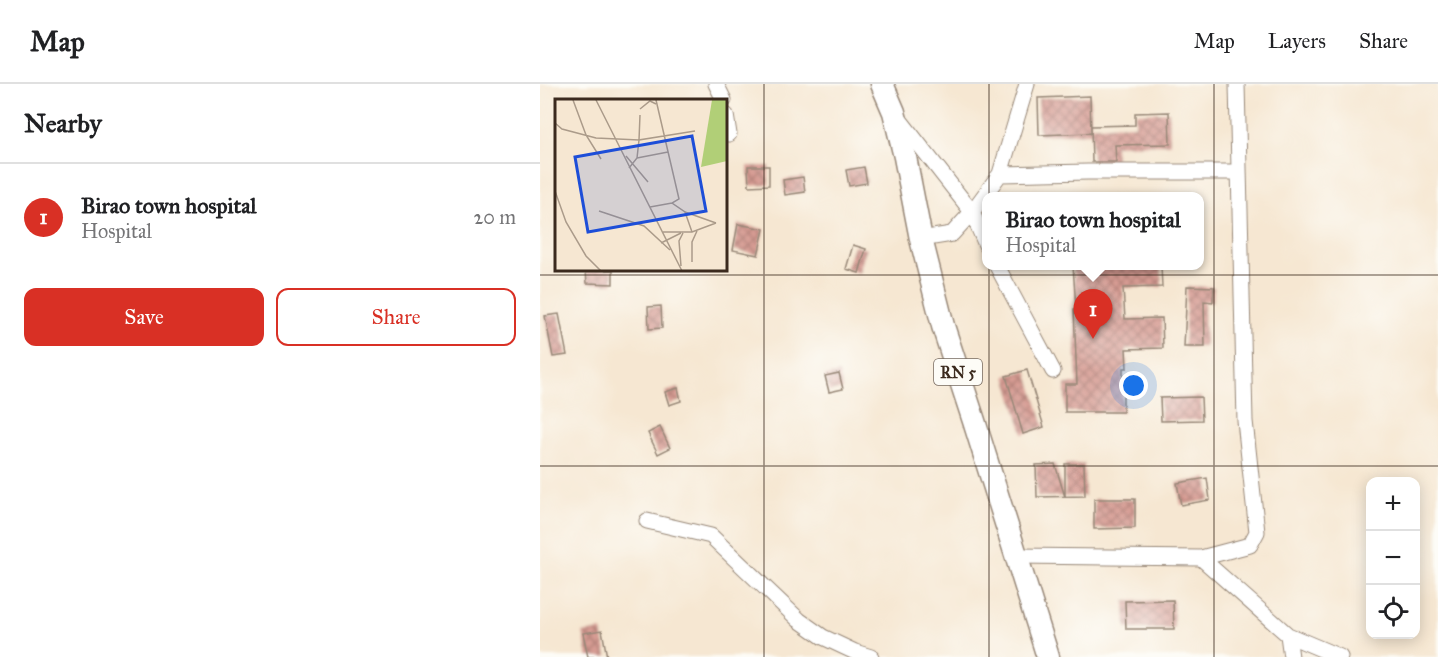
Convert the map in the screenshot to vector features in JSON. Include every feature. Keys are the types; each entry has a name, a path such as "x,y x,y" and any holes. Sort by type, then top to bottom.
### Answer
{"main road":[{"name":"RN 5","path":"882,84 894,112 921,239 943,326 1048,657"}],"street":[{"path":"716,84 724,99"},
{"path":"987,192 1000,174 1027,84"},
{"path":"1016,556 1201,558 1250,546 1257,532 1245,422 1237,84"},
{"path":"894,112 972,212 982,234"},
{"path":"728,128 729,134"},
{"path":"1000,174 1239,172"},
{"path":"921,239 952,234 982,198"},
{"path":"999,270 1053,371"},
{"path":"647,521 711,536 799,620 824,637 855,652 872,657"},
{"path":"1201,558 1288,635 1340,657"},
{"path":"1288,635 1291,657"}],"building":[{"path":"1090,96 1091,133 1039,135 1038,98"},
{"path":"1169,112 1170,144 1115,145 1116,162 1092,162 1091,126 1135,125 1135,113"},
{"path":"748,166 769,166 769,185 749,186"},
{"path":"864,167 867,183 849,186 846,170"},
{"path":"803,177 805,192 785,195 783,180"},
{"path":"738,224 764,229 758,255 733,250"},
{"path":"853,245 866,249 859,273 846,269"},
{"path":"1073,270 1161,270 1162,287 1123,288 1125,319 1162,318 1163,348 1126,349 1127,368 1123,368 1123,412 1065,412 1065,384 1077,384 1074,309 1076,308"},
{"path":"586,272 613,272 613,284 587,283"},
{"path":"1187,286 1214,287 1213,302 1204,301 1205,347 1184,347"},
{"path":"661,306 662,328 649,329 648,307"},
{"path":"559,314 567,355 553,357 545,316"},
{"path":"1027,370 1044,427 1023,434 1006,376"},
{"path":"839,373 843,389 829,392 825,376"},
{"path":"678,388 681,401 669,405 665,392"},
{"path":"1201,397 1202,420 1161,421 1160,398"},
{"path":"660,427 670,448 658,454 648,433"},
{"path":"1055,464 1065,496 1037,497 1036,465"},
{"path":"1065,464 1084,464 1085,496 1065,496"},
{"path":"1207,478 1210,500 1181,505 1177,483"},
{"path":"1094,499 1135,499 1135,528 1094,529"},
{"path":"1173,600 1174,629 1126,629 1125,601"},
{"path":"602,630 607,657 588,657 583,633"}],"place":[{"name":"Birao town hospital","path":"1093,339"}]}
